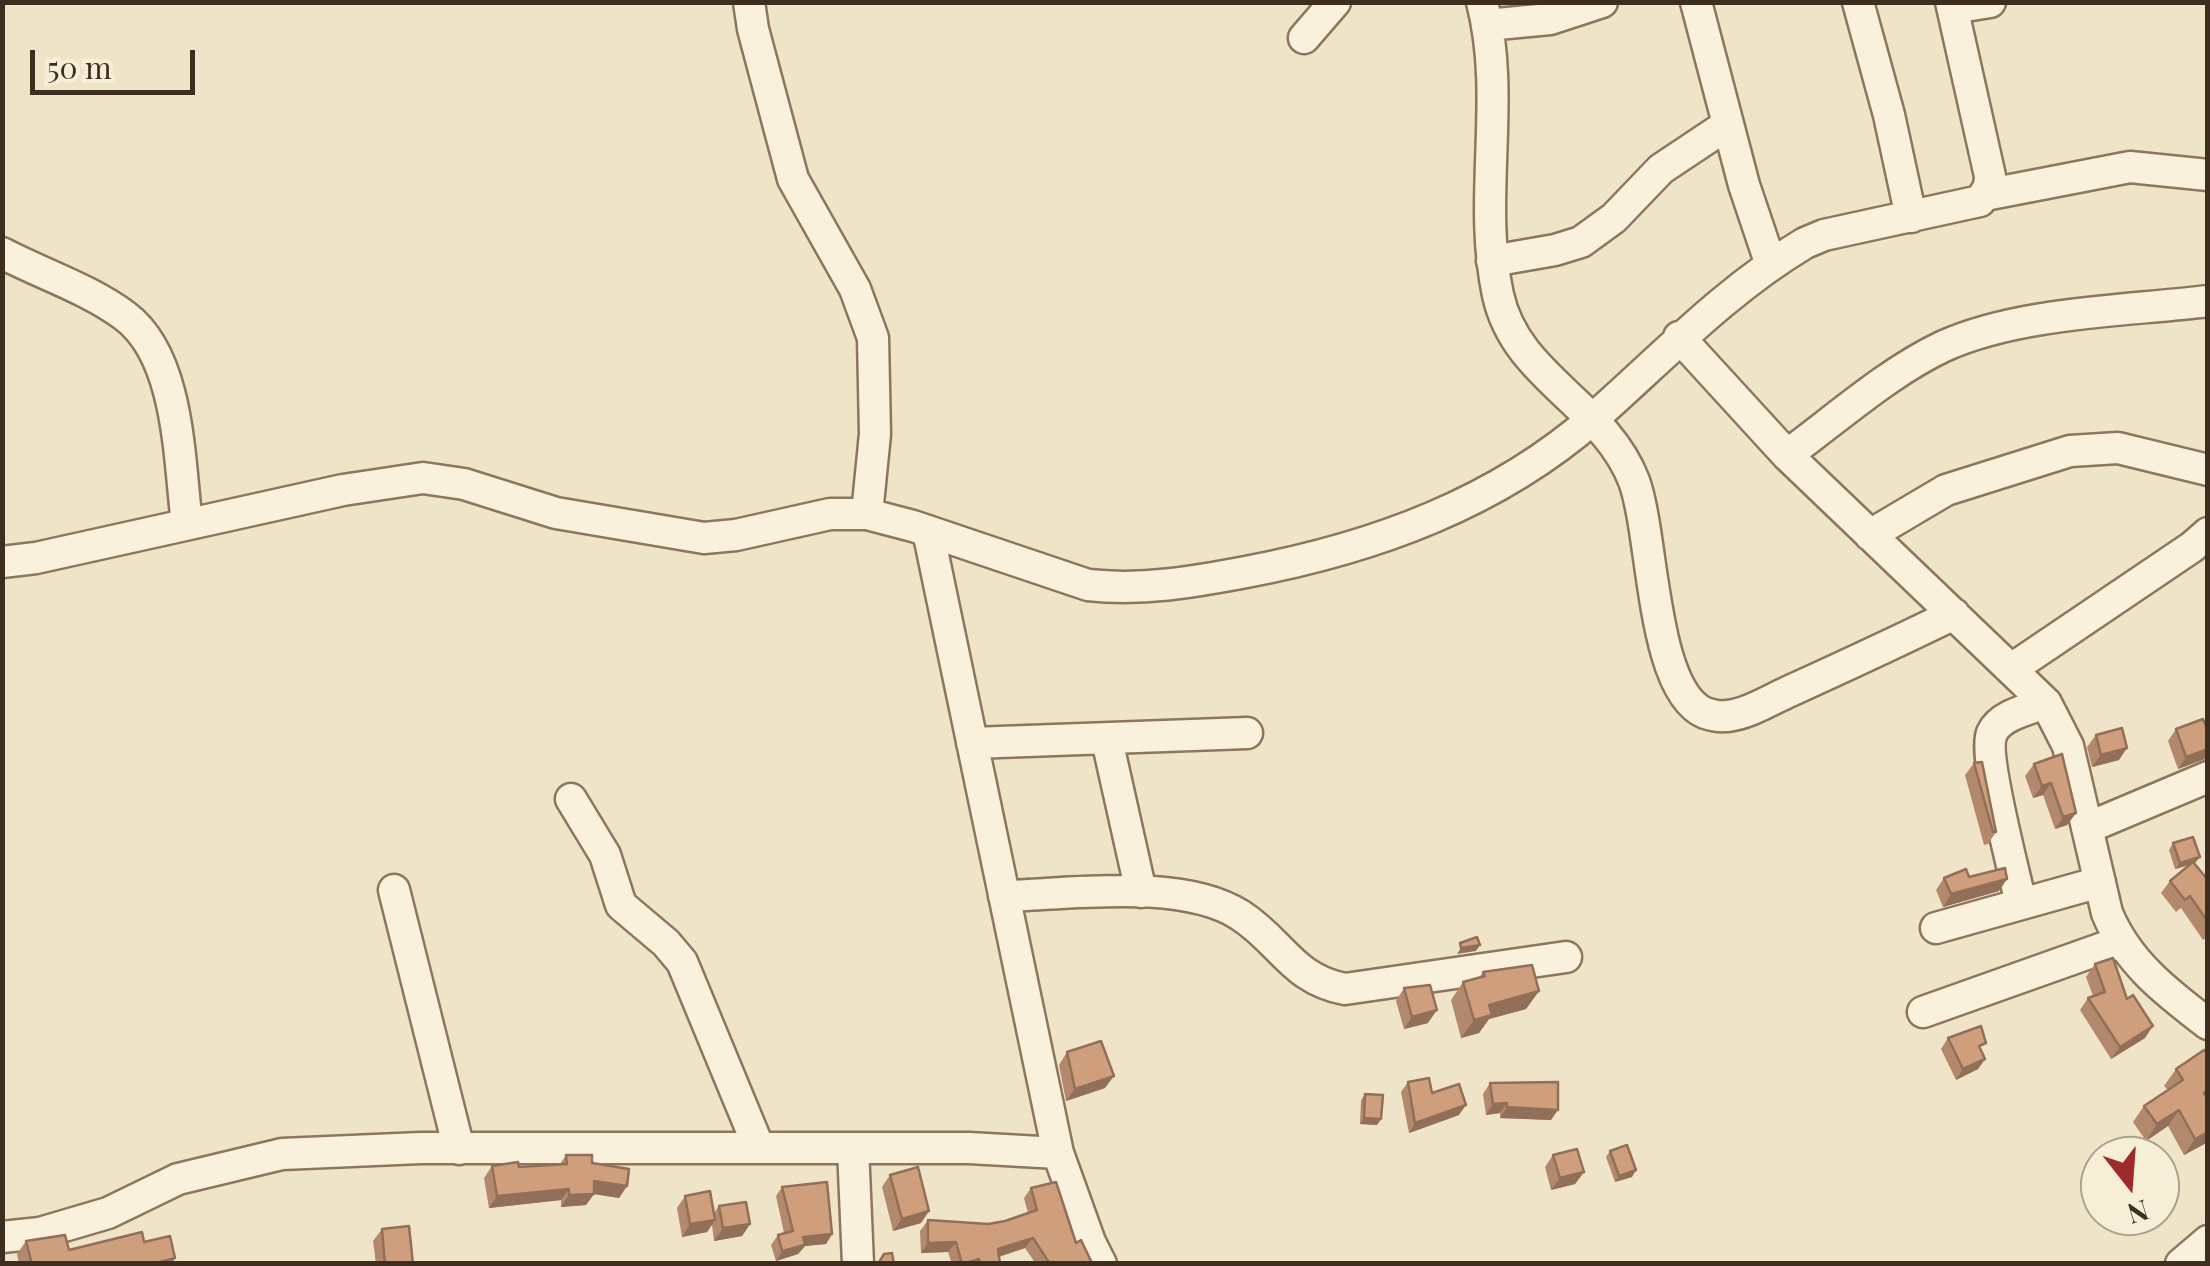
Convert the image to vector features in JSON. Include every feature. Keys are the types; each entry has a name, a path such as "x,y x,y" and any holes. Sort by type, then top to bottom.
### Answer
{"street":[{"path":"748,2 793,179 855,289 873,338 875,434 867,514"},
{"path":"1304,38 1335,2"},
{"path":"1602,2 1550,20 1485,14 1494,66 1489,197 1492,261 1498,298 1508,326 1524,352 1594,418 1633,479 1646,524 1660,629 1668,662 1686,701 1702,712 1730,716 1954,614"},
{"path":"1696,2 1727,125 1771,266"},
{"path":"1858,2 1911,217"},
{"path":"1985,195 1990,176 1952,6 1990,2"},
{"path":"1492,261 1581,242 1614,218 1652,176 1727,125"},
{"path":"2,562 36,558 343,490 423,478 464,484 556,513 704,538 736,535 830,514 867,514 1088,585 1132,588 1193,582 1337,554 1440,516 1494,487 1552,452 1679,337 1789,252 1824,234 1973,205 1985,195 2130,167 2208,175"},
{"path":"2,253 127,317 157,353 172,412 187,524"},
{"path":"1787,455 1918,360 1976,334 2036,322 2208,301"},
{"path":"1679,337 1787,455 2046,703 2068,746 2107,913 2120,942 2132,960 2208,1024"},
{"path":"1870,535 1946,490 2070,451 2118,448 2208,470"},
{"path":"928,531 1058,1153 1101,1264"},
{"path":"2013,668 2208,533"},
{"path":"2021,904 1990,740 1999,723 2046,703"},
{"path":"972,743 1248,733"},
{"path":"1106,740 1141,892"},
{"path":"2087,828 2208,777"},
{"path":"571,800 605,855 621,905 666,942 682,962 758,1148"},
{"path":"1936,928 2100,882"},
{"path":"394,890 459,1149"},
{"path":"1004,896 1141,892 1196,895 1220,904 1263,932 1298,969 1320,985 1345,990 1566,956"},
{"path":"1922,1012 2120,942"},
{"path":"2,1236 40,1233 108,1213 178,1179 282,1154 758,1148 969,1148 1058,1153"},
{"path":"853,1148 858,1264"},
{"path":"2181,1264 2208,1241"}],"building":[{"path":"2203,719 2208,749 2186,757 2176,729"},
{"path":"2122,728 2127,748 2101,755 2096,735"},
{"path":"2062,754 2076,813 2063,817 2051,783 2042,786 2034,764"},
{"path":"1982,762 1996,832 1974,763"},
{"path":"2193,837 2200,857 2180,863 2173,843"},
{"path":"2193,862 2208,880 2208,922 2190,896 2185,900 2170,881"},
{"path":"2005,868 2007,879 1951,894 1944,878 1966,869 1969,877"},
{"path":"1477,937 1480,945 1461,948 1460,943"},
{"path":"2113,958 2127,999 2133,995 2153,1026 2120,1047 2088,998 2105,992 2095,964"},
{"path":"1532,965 1539,991 1489,1005 1492,1015 1474,1020 1463,982 1485,976 1483,972"},
{"path":"1430,985 1437,1010 1412,1017 1404,988"},
{"path":"1981,1026 1986,1043 1979,1046 1985,1059 1963,1069 1948,1038"},
{"path":"1101,1041 1114,1076 1075,1089 1067,1052"},
{"path":"2204,1050 2208,1054 2208,1090 2204,1093 2208,1099 2208,1132 2195,1139 2179,1110 2157,1124 2144,1106 2183,1080 2176,1069"},
{"path":"1429,1078 1432,1093 1459,1084 1466,1105 1415,1123 1408,1082"},
{"path":"1558,1082 1558,1110 1493,1104 1490,1083"},
{"path":"1365,1094 1383,1095 1381,1119 1364,1118"},
{"path":"1627,1145 1636,1170 1619,1176 1610,1151"},
{"path":"1577,1149 1584,1172 1560,1178 1553,1155"},
{"path":"566,1155 592,1155 592,1163 629,1169 627,1186 594,1181 594,1194 569,1195 569,1189 497,1196 492,1166 518,1162 519,1167 567,1164"},
{"path":"918,1167 929,1211 902,1219 890,1175"},
{"path":"827,1182 832,1234 803,1237 805,1245 782,1251 778,1235 793,1231 782,1187"},
{"path":"1056,1182 1076,1243 1081,1240 1091,1261 1088,1264 1050,1264 1033,1238 998,1249 1000,1264 980,1264 979,1259 962,1264 956,1242 928,1243 928,1220 988,1224 1005,1221 1037,1210 1031,1188"},
{"path":"710,1191 715,1220 690,1224 685,1196"},
{"path":"746,1202 750,1224 723,1228 719,1206"},
{"path":"409,1226 413,1264 385,1264 382,1229"},
{"path":"142,1232 144,1242 170,1236 175,1258 153,1264 32,1264 26,1241 65,1235 69,1250"},
{"path":"892,1253 894,1264 878,1264 884,1254"}]}
